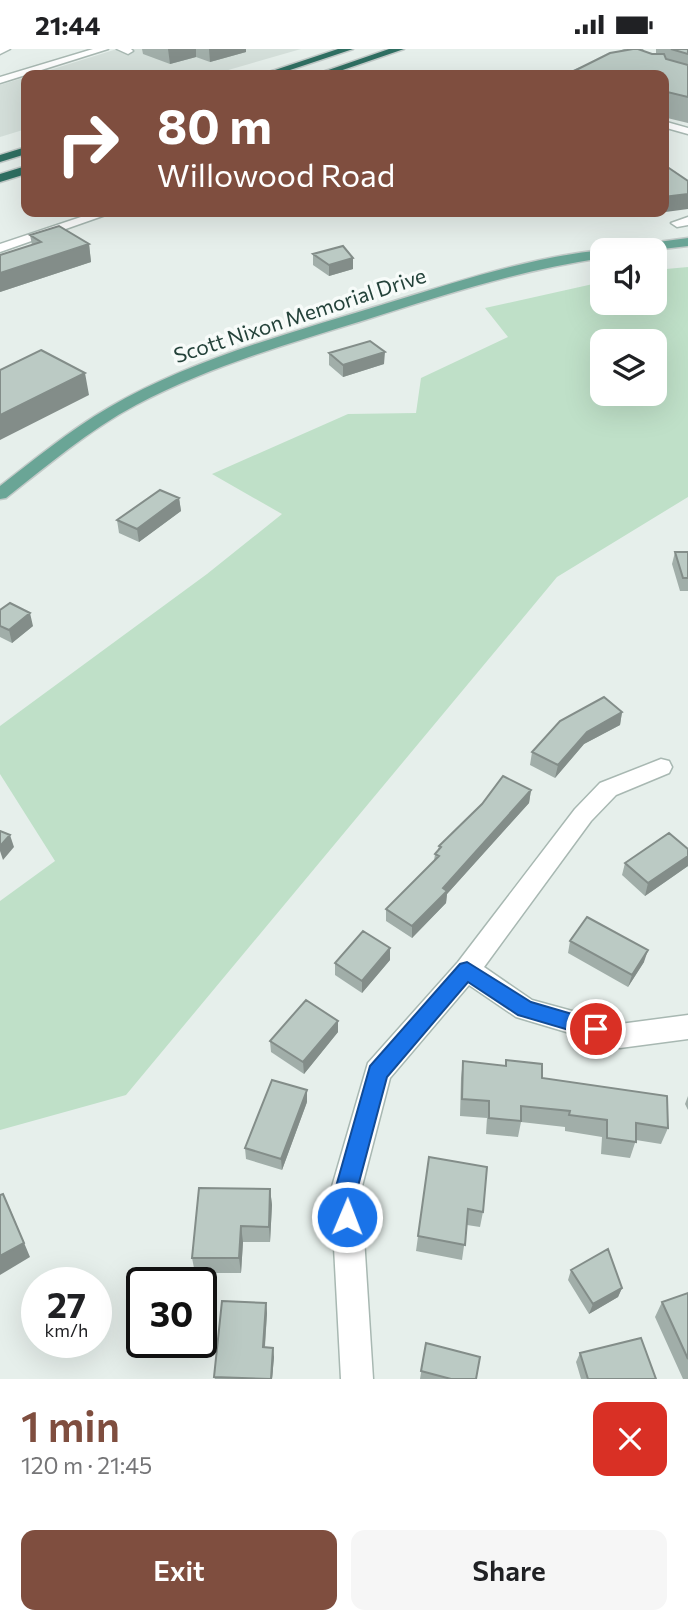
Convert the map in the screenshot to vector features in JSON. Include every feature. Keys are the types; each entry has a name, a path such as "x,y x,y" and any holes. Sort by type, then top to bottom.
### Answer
{"highway":[{"path":"281,70 348,49"},
{"path":"334,70 399,49"},
{"path":"0,157 21,151"},
{"path":"0,178 21,172"}],"main road":[{"path":"667,245 688,242"},
{"name":"Scott Nixon Memorial Drive","path":"1,491 104,417 158,387 212,363 471,282 590,255"}],"street":[{"path":"34,70 103,49"},
{"path":"583,70 637,49"},
{"path":"55,53 71,60"},
{"path":"1,79 21,74"},
{"path":"669,126 688,131"},
{"path":"0,248 93,217"},
{"path":"357,1379 346,1190 377,1072 467,970 583,815 608,789 661,767"},
{"path":"467,970 525,1009 620,1035 688,1027"}],"shaded area":[{"path":"117,49 301,49 228,70 50,70"},
{"path":"21,79 21,131 0,137 0,85"}],"green space":[{"path":"688,267 688,497 557,577 126,1095 0,1130 0,901 55,861 0,774 0,726 207,574 282,514 212,474 348,414 416,413 421,378 508,337 485,308 590,285 590,315 667,315 667,269"}],"building":[{"path":"638,49 652,54 664,54 666,59 688,65 688,97 669,92 669,70 576,70 610,53"},
{"path":"671,49 688,49 688,54"},
{"path":"669,168 688,181 688,194 669,196"},
{"path":"59,226 89,244 0,273 0,255 41,242 30,235"},
{"path":"343,246 353,258 329,265 313,254"},
{"path":"370,341 385,352 343,365 329,353"},
{"path":"41,350 85,373 0,415 0,370"},
{"path":"160,490 179,498 137,529 117,520"},
{"path":"675,552 688,552 688,578 683,578"},
{"path":"10,603 30,613 9,630 0,626 0,610"},
{"path":"604,697 622,712 587,732 558,765 532,752 560,721"},
{"path":"503,776 531,790 443,888 447,891 412,926 386,909 439,856 435,854 441,847 439,846 482,804"},
{"path":"0,831 10,835 0,846"},
{"path":"669,833 688,849 688,856 648,883 625,863"},
{"path":"587,917 648,950 632,975 570,941"},
{"path":"363,931 390,948 362,981 335,963"},
{"path":"306,1000 338,1021 303,1062 270,1041"},
{"path":"506,1060 542,1064 542,1078 667,1096 668,1128 636,1123 636,1142 607,1138 607,1120 569,1115 570,1111 521,1106 521,1121 489,1118 489,1101 462,1099 463,1061 506,1066"},
{"path":"272,1080 307,1090 281,1159 245,1148"},
{"path":"429,1157 487,1167 483,1212 468,1209 465,1245 418,1236"},
{"path":"199,1188 270,1189 269,1227 241,1226 239,1258 192,1258"},
{"path":"3,1194 24,1243 0,1256 0,1195"},
{"path":"608,1249 622,1288 593,1304 571,1270"},
{"path":"688,1293 688,1359 662,1302"},
{"path":"222,1301 266,1303 263,1347 273,1348 271,1379 214,1377"},
{"path":"641,1338 656,1379 588,1379 580,1353"},
{"path":"426,1343 480,1357 476,1379 451,1379 421,1371"}],"route":[{"path":"347,1217 346,1190 377,1072 467,970 525,1009 596,1029"}]}
